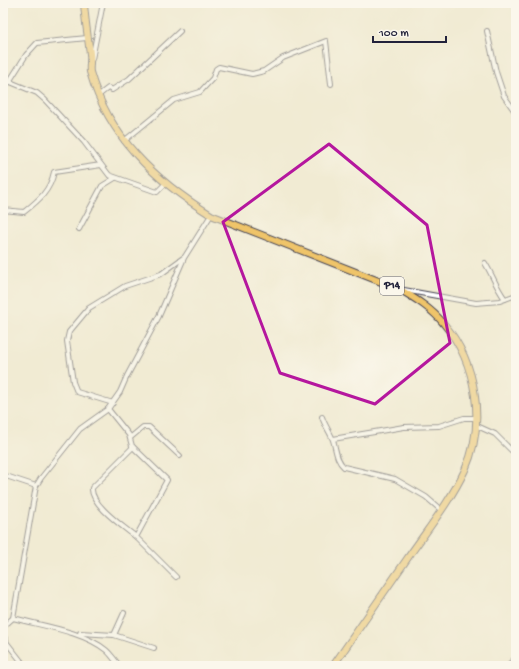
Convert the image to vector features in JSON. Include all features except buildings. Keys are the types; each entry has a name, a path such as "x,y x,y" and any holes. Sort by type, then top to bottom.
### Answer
{"main road":[{"name":"P14","path":"84,3 90,56 90,71 99,95 114,126 133,154 184,198 212,214 399,289 432,312 454,337 462,350 472,380 476,422 467,463 441,510 333,666"}],"street":[{"path":"90,71 103,3"},
{"path":"99,95 108,88 112,90 129,79 180,31"},
{"path":"488,31 496,72 504,96 516,113"},
{"path":"9,82 26,55 37,43 87,38"},
{"path":"124,142 174,100 200,92 213,78 216,69 219,67 252,74 264,71 284,58 326,42 331,84"},
{"path":"3,79 37,93 84,142 109,175 157,192 166,183"},
{"path":"3,210 24,212 43,196 51,185 54,172 101,164"},
{"path":"79,229 102,186 115,178"},
{"path":"3,627 13,618 36,486 80,429 108,409 113,403 159,316 184,258 212,214"},
{"path":"113,403 77,392 73,382 67,341 69,332 88,308 125,286 161,274 184,258"},
{"path":"485,263 494,278 495,285 505,299"},
{"path":"399,289 476,302 500,301 516,295"},
{"path":"108,409 130,438 133,447 167,478 168,482 136,537"},
{"path":"322,417 326,429 332,439 339,460 344,467 395,479 426,497 441,510"},
{"path":"332,439 404,427 440,426 464,418 476,422 495,434 511,450 516,452"},
{"path":"130,438 143,427 149,427 180,456"},
{"path":"133,447 92,488 91,493 110,515 136,537 176,577"},
{"path":"4,474 36,486"},
{"path":"114,635 124,613"},
{"path":"13,618 63,632 114,635 154,648"},
{"path":"78,633 106,650 120,666"},
{"path":"3,634 7,643 26,666"},
{"path":"506,666 516,658"}],"highlighted area":[{"path":"329,144 427,225 450,343 375,404 280,373 223,222"}]}
